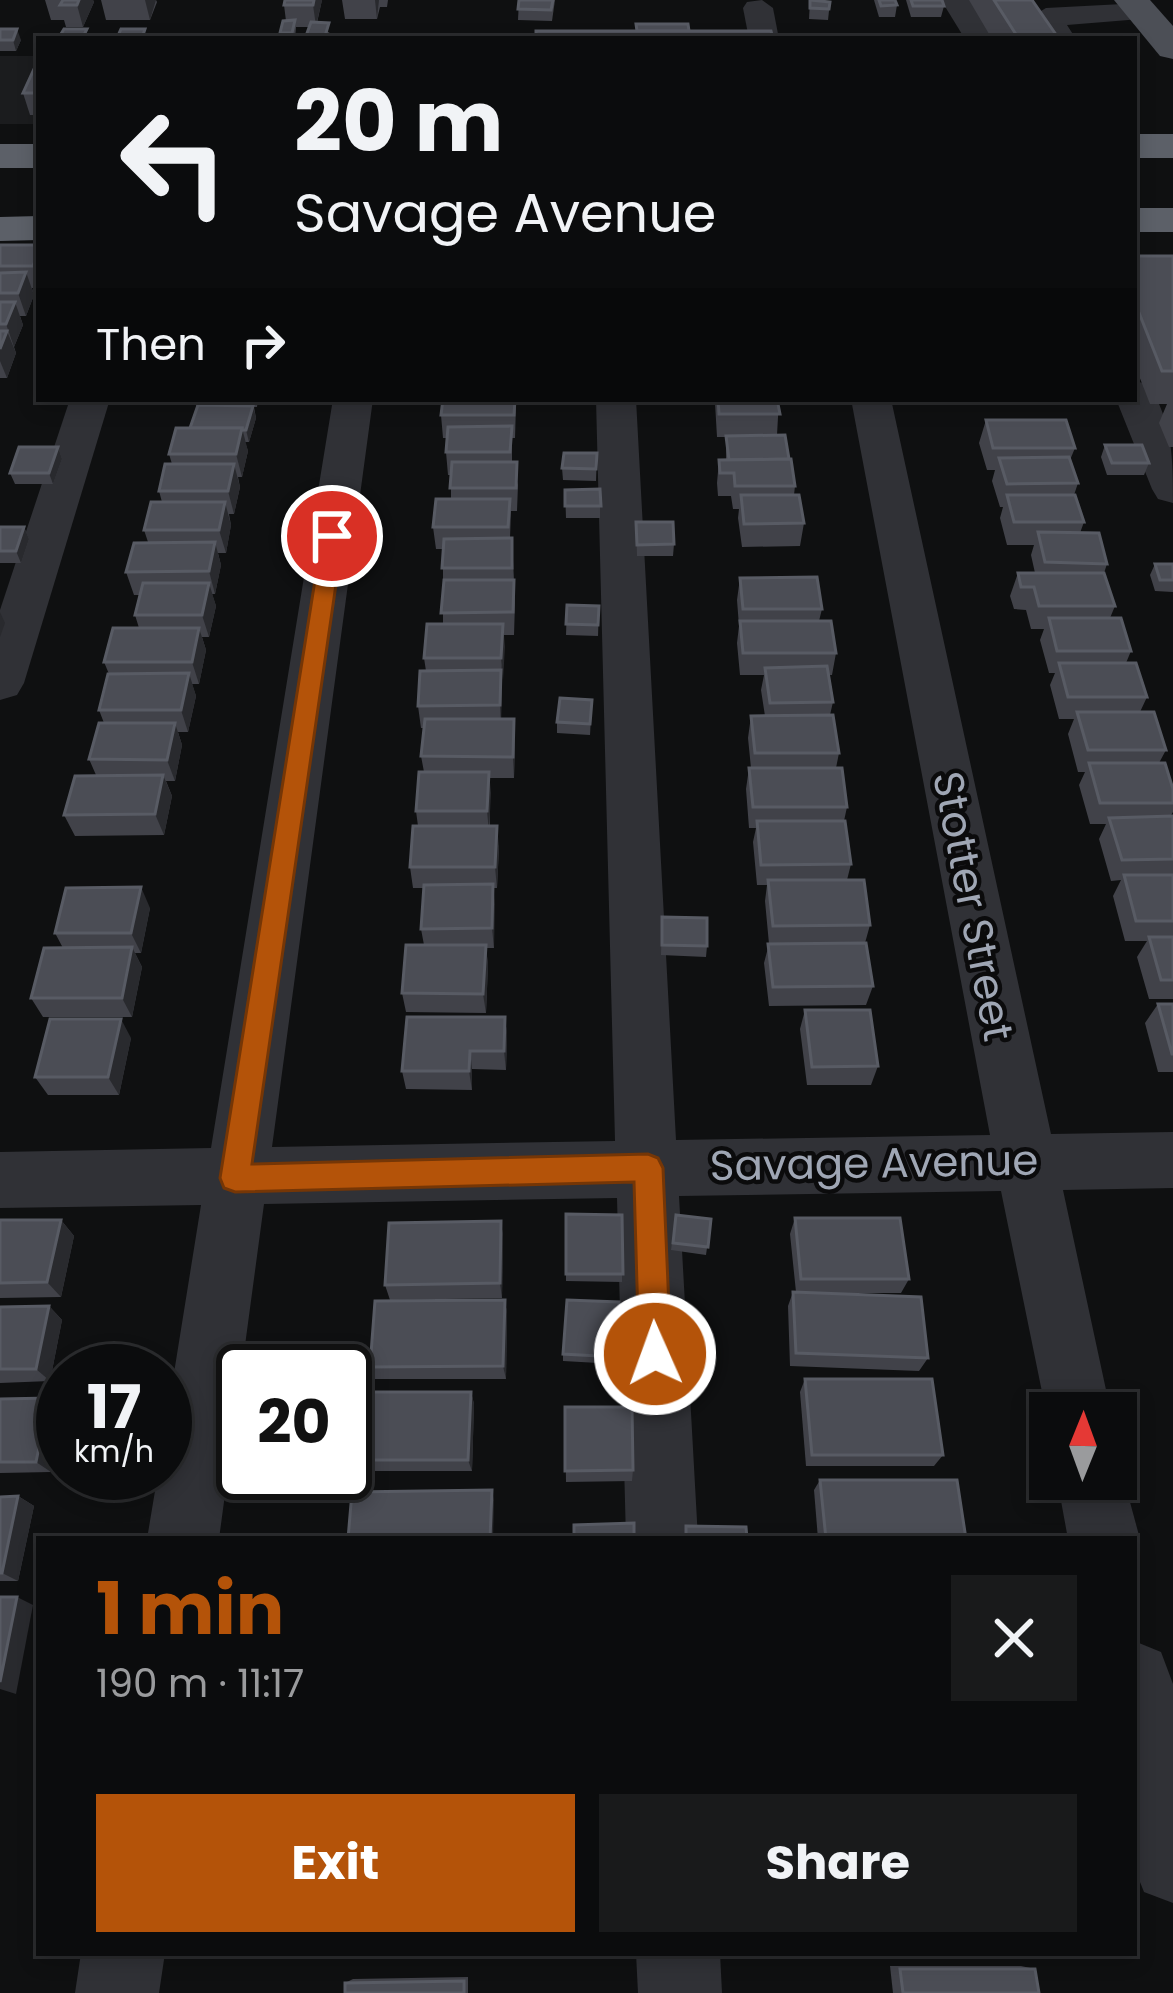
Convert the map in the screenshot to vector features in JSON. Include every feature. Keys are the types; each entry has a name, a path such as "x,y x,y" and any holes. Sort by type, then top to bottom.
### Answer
{"highway":[{"path":"1137,146 1173,146"},
{"path":"0,156 36,156"},
{"path":"1137,220 1173,220"},
{"path":"0,229 36,228"}],"street":[{"path":"956,0 978,36"},
{"path":"1059,36 1046,16 1154,21"},
{"path":"1137,400 1173,490"},
{"path":"0,683 89,402"},
{"path":"183,1536 353,402"},
{"path":"616,402 662,1536"},
{"name":"Stotter Street","path":"872,402 1074,1392"},
{"name":"Savage Avenue","path":"0,1180 1173,1160"},
{"path":"1096,1500 1103,1536"},
{"path":"1137,1693 1173,1863"},
{"path":"117,1993 123,1956"},
{"path":"678,1956 680,1993"}],"shaded area":[{"path":"0,56 36,56 36,124 0,124"}],"building":[{"path":"285,0 314,0 313,5 284,5"},
{"path":"519,0 553,0 551,10 518,9"},
{"path":"810,0 830,2 829,9 810,8"},
{"path":"911,0 942,0 944,6 913,6"},
{"path":"994,0 1032,0 1057,36 1017,36"},
{"path":"295,20 292,33 280,33 283,21"},
{"path":"311,22 329,23 325,36 306,36"},
{"path":"636,24 688,24 689,31 637,31"},
{"path":"0,29 17,29 13,40 0,40"},
{"path":"64,29 87,29 84,36 60,36"},
{"path":"121,29 145,29 143,36 118,36"},
{"path":"536,31 771,31 772,36 536,36"},
{"path":"36,65 36,93 23,93"},
{"path":"0,245 36,245 33,266 0,266"},
{"path":"1137,256 1173,256 1173,371 1162,371 1137,308"},
{"path":"26,272 18,293 0,293 0,273"},
{"path":"0,302 15,302 6,324 0,324"},
{"path":"443,402 515,402 514,415 441,415"},
{"path":"718,402 778,402 780,414 719,414"},
{"path":"198,405 253,406 246,430 190,428"},
{"path":"986,420 1066,420 1075,448 993,448"},
{"path":"512,426 510,452 446,452 448,427"},
{"path":"176,428 242,428 236,454 169,454"},
{"path":"785,435 789,459 729,460 726,436"},
{"path":"1105,445 1142,445 1149,463 1112,463"},
{"path":"19,447 58,447 49,473 10,473"},
{"path":"564,453 597,453 596,469 562,468"},
{"path":"1069,457 1078,483 1007,484 999,458"},
{"path":"791,459 795,486 735,486 734,473 720,473 719,460"},
{"path":"452,462 517,462 516,488 450,488"},
{"path":"165,464 234,464 228,491 159,491"},
{"path":"600,489 601,506 565,506 565,490"},
{"path":"741,495 799,495 804,523 744,524"},
{"path":"1007,495 1075,495 1084,522 1014,522"},
{"path":"436,499 510,499 508,527 433,527"},
{"path":"151,502 225,502 219,530 144,530"},
{"path":"636,522 673,522 674,544 637,545"},
{"path":"0,527 24,527 16,551 0,551"},
{"path":"1038,532 1099,533 1107,564 1045,562"},
{"path":"512,538 512,568 442,568 444,539"},
{"path":"215,542 209,571 126,572 134,543"},
{"path":"1155,564 1173,564 1173,580 1160,580"},
{"path":"1018,573 1104,573 1115,606 1039,606 1034,587 1021,587"},
{"path":"817,577 822,609 743,609 740,578"},
{"path":"444,580 514,580 513,612 441,613"},
{"path":"143,583 209,583 202,615 135,615"},
{"path":"567,605 599,606 598,625 566,624"},
{"path":"1049,618 1121,618 1131,651 1057,651"},
{"path":"740,621 831,621 836,653 743,653"},
{"path":"427,624 503,624 501,658 424,658"},
{"path":"113,628 199,628 192,662 104,662"},
{"path":"1059,663 1136,663 1147,697 1068,697"},
{"path":"827,666 833,702 770,703 765,668"},
{"path":"501,670 500,705 418,706 420,671"},
{"path":"189,673 181,710 99,710 108,674"},
{"path":"560,698 592,700 590,724 557,722"},
{"path":"1077,712 1154,712 1166,750 1088,750"},
{"path":"833,715 839,753 755,753 751,716"},
{"path":"425,719 514,719 513,757 421,756"},
{"path":"99,723 175,723 167,760 89,759"},
{"path":"1089,763 1165,763 1173,803 1100,803"},
{"path":"749,768 842,768 847,807 753,807"},
{"path":"419,772 489,772 487,811 416,811"},
{"path":"163,775 155,814 64,815 75,776"},
{"path":"1173,816 1173,859 1122,860 1109,818"},
{"path":"757,821 845,821 851,864 761,865"},
{"path":"413,826 497,826 495,867 410,867"},
{"path":"1124,875 1173,875 1173,921 1136,921"},
{"path":"768,880 864,880 870,925 773,926"},
{"path":"493,884 492,928 421,929 424,885"},
{"path":"141,887 131,933 55,933 66,888"},
{"path":"662,917 707,918 707,946 662,945"},
{"path":"1149,937 1173,937 1173,980 1161,980"},
{"path":"866,943 873,986 773,987 768,944"},
{"path":"406,945 486,945 483,994 402,993"},
{"path":"132,947 122,998 31,998 44,948"},
{"path":"1158,1004 1173,1004 1173,1054 1172,1054"},
{"path":"805,1010 870,1010 878,1066 812,1067"},
{"path":"407,1017 505,1017 504,1051 470,1051 469,1071 402,1071"},
{"path":"50,1019 121,1019 108,1077 35,1077"},
{"path":"566,1214 622,1215 623,1274 566,1274"},
{"path":"676,1215 711,1219 708,1247 673,1243"},
{"path":"795,1218 900,1218 909,1279 801,1279"},
{"path":"0,1220 61,1220 47,1282 0,1283"},
{"path":"501,1221 500,1283 385,1285 389,1223"},
{"path":"793,1292 921,1297 928,1358 796,1353"},
{"path":"505,1300 503,1366 372,1367 375,1301"},
{"path":"567,1300 619,1302 616,1357 563,1354"},
{"path":"49,1306 41,1344 36,1344 36,1369 0,1369 0,1307"},
{"path":"805,1379 932,1379 943,1455 812,1455"},
{"path":"372,1392 471,1392 468,1460 372,1460"},
{"path":"36,1398 36,1462 0,1462 0,1399"},
{"path":"565,1407 632,1407 633,1470 565,1471"},
{"path":"820,1480 957,1480 966,1536 826,1536"},
{"path":"492,1490 490,1536 348,1536 351,1500 372,1500 372,1492"},
{"path":"18,1496 2,1573 0,1573 0,1497"},
{"path":"634,1523 634,1536 574,1536 574,1525"},
{"path":"686,1526 746,1527 747,1536 686,1536"},
{"path":"0,1597 17,1597 0,1682"},
{"path":"900,1969 1035,1969 1039,1993 903,1993"},
{"path":"464,1981 464,1993 345,1993 345,1983"}],"route":[{"path":"332,536 235,1178 648,1168 655,1354"}]}
